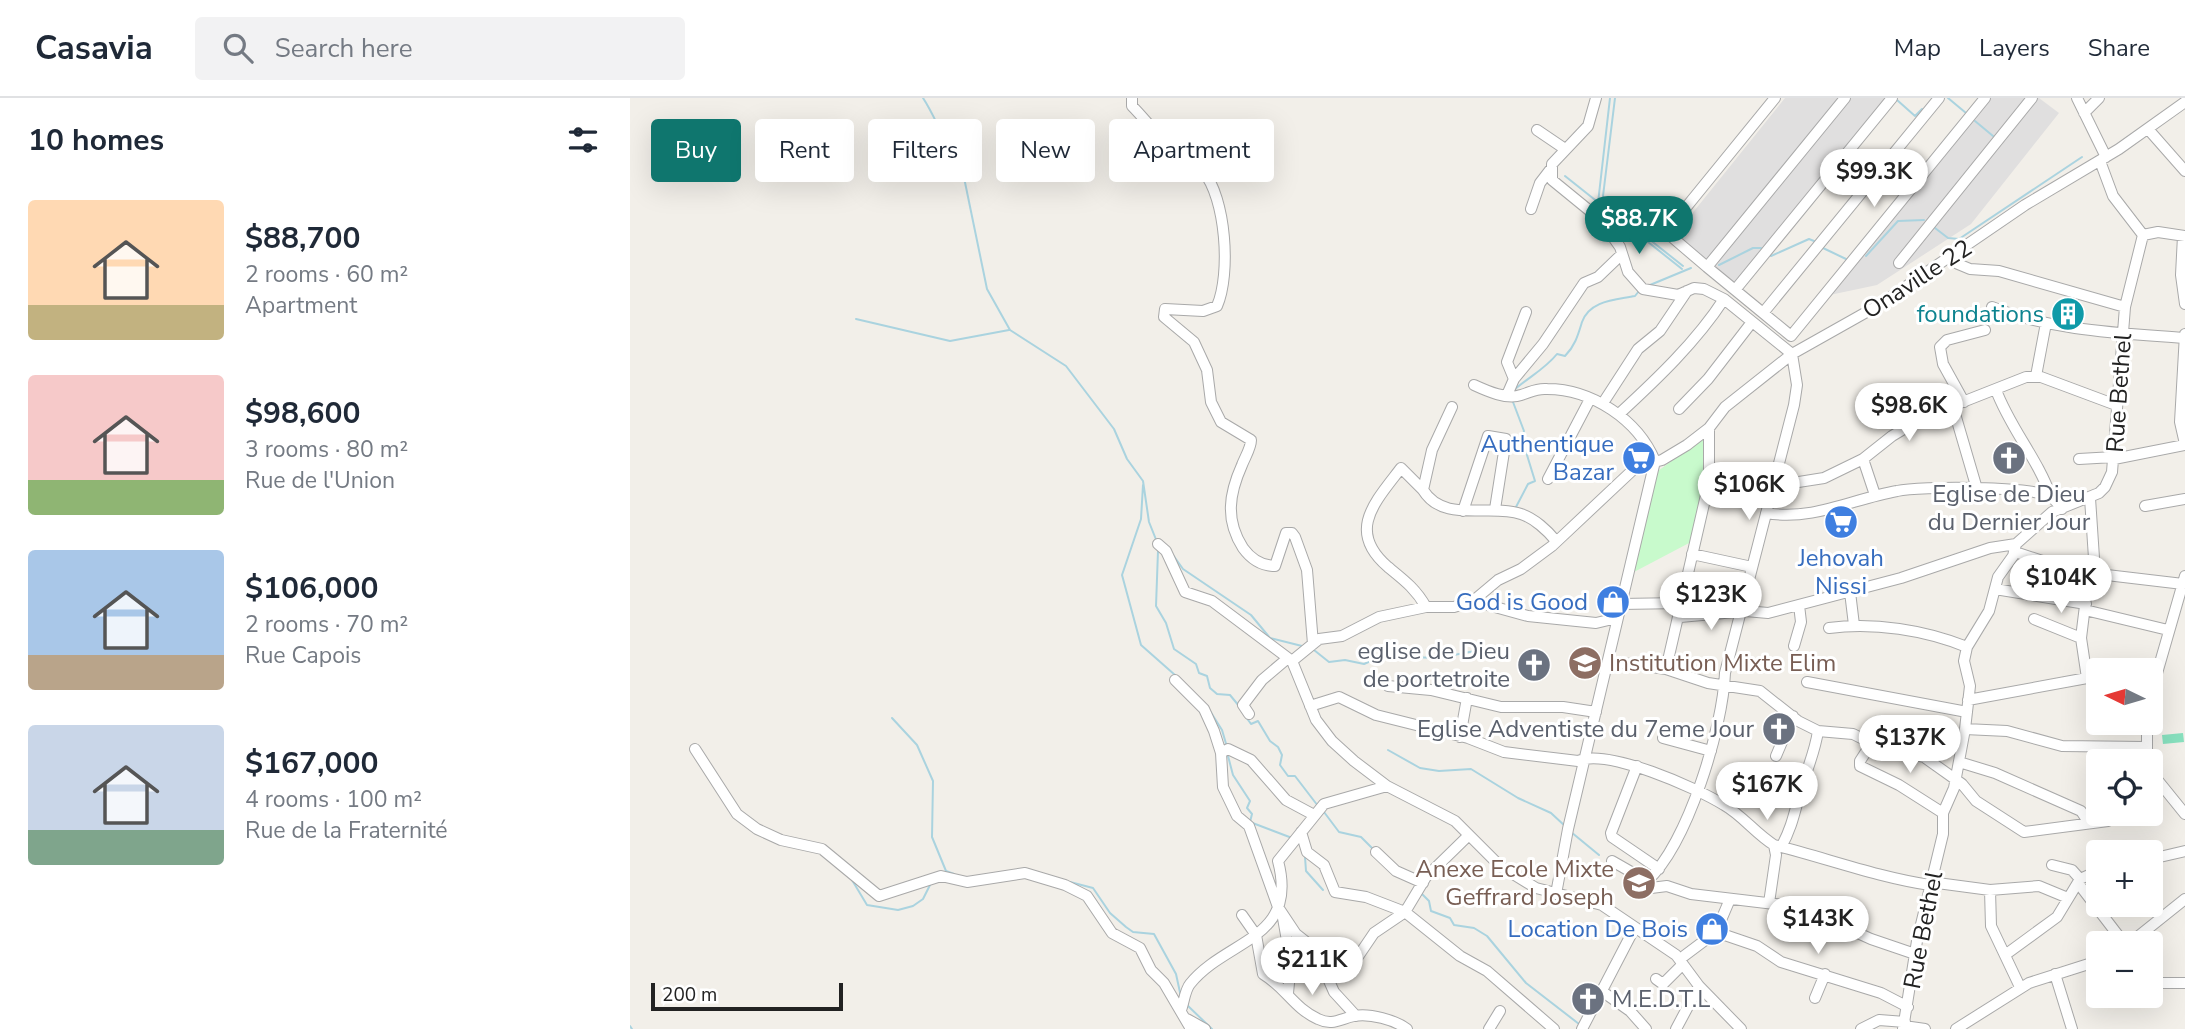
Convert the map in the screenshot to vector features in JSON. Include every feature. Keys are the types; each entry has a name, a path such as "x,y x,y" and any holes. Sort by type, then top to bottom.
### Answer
{"street":[{"path":"1132,98 1132,106 1171,147 1205,173 1213,194 1222,223 1227,256 1224,291 1217,306 1203,311 1165,309 1164,317 1194,342 1207,370 1215,414 1221,422 1251,440 1236,478 1229,510 1232,529 1257,562 1275,566 1286,533 1295,537 1307,570 1313,644"},
{"path":"1531,209 1540,183 1565,149 1588,126 1596,98"},
{"path":"1647,881 1659,869 1676,843 1712,751 1740,613 1797,386 1791,336 1666,232 1775,98"},
{"path":"1707,267 1845,98"},
{"path":"1735,290 1892,98"},
{"path":"1763,313 1939,98"},
{"path":"1791,336 1985,98"},
{"path":"1899,262 2032,98"},
{"path":"2077,98 2103,159 2113,196 2143,235 2158,232 2184,236 2181,275 2185,304"},
{"path":"2084,113 2099,98"},
{"name":"Onaville 22","path":"1473,601 1498,580 1521,569 1556,541 1636,467 1662,460 1687,445 1709,428 1725,407 1795,353 1879,305 1996,226 2103,159 2185,102"},
{"path":"2148,129 2185,171"},
{"path":"1537,130 1565,149"},
{"path":"1549,170 1556,185 1601,220 1622,254 1628,272 1643,289 1678,295 1704,289 1724,299 1795,353"},
{"name":"Rue Bethel","path":"2090,498 2105,487 2114,458 2125,307 2143,235"},
{"path":"1507,396 1514,379 1544,344 1584,283 1598,276 1622,254"},
{"path":"1953,257 1958,264 1970,269 1998,271 2110,305 2125,307"},
{"path":"1603,403 1638,349 1660,331 1687,291"},
{"path":"1619,414 1664,373 1710,320 1724,299"},
{"path":"1992,307 2046,323 2124,334 2185,336 2180,422 2185,445 2114,458 2080,459"},
{"path":"1514,379 1507,362 1526,312"},
{"path":"1679,409 1708,379 1752,322"},
{"path":"2036,376 2046,323"},
{"path":"1964,402 1943,364 1940,347 1947,340 1985,330"},
{"path":"1709,482 1745,481 1773,486 1824,478 1864,459 1905,427 2036,376 2116,405"},
{"path":"1474,385 1507,396 1518,396 1531,389 1547,389 1603,403 1619,414 1651,449 1655,461 1585,757 1556,894"},
{"path":"1996,390 2018,438 2045,480 2051,497 2062,509"},
{"path":"1548,479 1590,399"},
{"path":"1423,490 1432,450 1452,407"},
{"path":"1953,407 1976,489"},
{"path":"1666,669 1709,482 1709,428"},
{"path":"1463,511 1488,436 1506,439 1495,509"},
{"path":"1864,459 1875,495"},
{"path":"1426,607 1410,583 1386,565 1371,546 1365,527 1371,510 1401,468 1436,505 1463,511 1495,509 1529,517 1556,541"},
{"path":"1766,513 1825,512 1875,495 1901,490 2032,491 2051,497"},
{"path":"1829,628 1854,625 1899,629 1967,647 1989,611 1998,577 2016,548 2043,518 2090,498 2092,573 2081,638 2087,658"},
{"path":"2145,506 2185,499"},
{"path":"1158,544 1166,551 1185,592 1212,601 1290,660 1302,680 1310,706 1332,741 1387,786 1455,821 1500,866 1540,890 1595,902 1681,962 1699,986 1741,1029"},
{"path":"1680,617 1768,613 1850,592 1990,548 2016,548 2054,566 2092,573 2184,580 2183,609 2168,630 2158,658"},
{"path":"1692,554 1752,567"},
{"path":"1995,589 2085,607 2168,630"},
{"path":"1850,592 1854,625"},
{"path":"1249,715 1243,705 1262,680 1320,639 1342,636 1379,617 1426,607 1454,607 1473,601 1528,616 1595,623 1617,618"},
{"path":"1621,604 1681,603"},
{"path":"1794,646 1801,622 1799,605"},
{"path":"2034,619 2081,638"},
{"name":"Rue Bethel","path":"1904,1026 1915,954 1943,834 1943,813 1955,779 1965,729 1970,686 1964,661 1967,647"},
{"path":"1608,660 1666,669 1708,683 1760,691 1818,731 1853,734 1871,744 1924,757 1955,779 1976,801 2012,827 2024,832 2086,823"},
{"path":"1968,700 2086,678"},
{"path":"1175,680 1204,709 1221,753 1226,795 1237,816 1249,826 1280,910 1291,963 1288,994"},
{"path":"1807,682 1967,712"},
{"path":"1388,686 1431,690 1502,707 1563,707 1596,712"},
{"path":"1310,706 1339,697 1376,715 1460,737 1504,752 1578,761 1585,757 1637,766 1726,805 1751,830 1777,846 1814,854 1880,876 1990,890 2039,886 2068,898"},
{"path":"1460,737 1467,698"},
{"path":"1776,756 1793,716"},
{"path":"1965,729 2007,732 2062,746 2144,747 2146,735"},
{"path":"1769,903 1777,846 1789,832 1801,789 1814,759 1818,731"},
{"path":"1663,738 1712,751"},
{"path":"1871,744 1860,761 1860,766 1899,785 1943,813"},
{"path":"695,749 737,814 757,829 781,841 821,849 879,896 941,876 967,882 1025,873 1075,889 1087,896 1112,933 1140,948 1151,970 1164,982 1186,1019 1205,1029"},
{"path":"1221,753 1228,749 1251,760 1286,800 1314,815"},
{"path":"1959,762 1995,773 2081,811 2086,818"},
{"path":"1637,766 1611,833 1659,869"},
{"path":"1186,1019 1189,985 1256,935 1280,910 1283,895 1278,860 1314,815 1324,804 1387,786"},
{"path":"2163,787 2185,814"},
{"path":"1301,832 1307,852 1324,865 1335,892 1366,897 1405,912 1460,956 1487,971 1553,1029"},
{"path":"1328,978 1353,964 1374,933 1405,912 1423,883 1469,835"},
{"path":"2163,856 2185,851"},
{"path":"1376,852 1396,871 1423,883"},
{"path":"1612,861 1647,881 1651,888 1667,886 1691,894 1806,909 1871,939 1915,954"},
{"path":"2052,865 2072,870 2115,931"},
{"path":"2005,955 2057,917 2079,881 2086,877"},
{"path":"1990,890 1990,920 2020,988"},
{"path":"2145,931 2185,899"},
{"path":"1656,979 1663,984 1681,962 1716,932 1730,900"},
{"path":"1280,910 1296,934 1315,949 1340,1000 1360,1016 1368,1029"},
{"path":"1242,915 1256,935 1263,974 1279,984 1297,1006 1320,1024 1336,1023 1360,1016 1407,1029"},
{"path":"1582,1029 1634,929"},
{"path":"1716,932 1757,946 1781,962 1881,993 1908,1007"},
{"path":"1956,1029 2020,988 2086,965"},
{"path":"1815,998 1825,974"},
{"path":"2055,974 2072,1029"},
{"path":"2163,983 2185,983"},
{"path":"1676,1029 1699,986"},
{"path":"1603,992 1630,1011 1646,1029"},
{"path":"1489,1029 1500,1011"},
{"path":"1861,1029 1879,1020 1925,1029"}],"shaded area":[{"path":"1785,98 1887,98 1736,285 1674,236"},
{"path":"1987,98 2039,98 2059,113 1971,224 1877,285 1825,296"}],"green space":[{"path":"1709,433 1708,477 1691,542 1634,572 1658,471"},
{"path":"2183,733 2184,742 2163,744 2163,735"}],"waterway":[{"path":"923,98 961,163 987,289 1010,330 1066,366 1114,429 1127,459 1143,481 1149,522 1157,542"},
{"path":"1598,203 1610,98"},
{"path":"1615,98 1603,196 1606,205 1683,266"},
{"path":"1948,98 1966,113"},
{"path":"1897,100 1915,116 1922,109"},
{"path":"1975,121 1993,136"},
{"path":"1935,228 1948,238 1959,239 2082,157"},
{"path":"1565,176 1682,269"},
{"path":"1866,256 1898,221 1924,220"},
{"path":"1771,256 1809,239 1814,241"},
{"path":"1719,265 1753,248 1761,248"},
{"path":"1823,248 1846,259"},
{"path":"1650,285 1691,268"},
{"path":"1514,390 1557,354 1565,356 1591,309 1604,302 1635,296 1639,291"},
{"path":"856,319 950,341 1009,330"},
{"path":"1513,402 1524,431 1522,439 1535,481 1528,484 1516,507"},
{"path":"1143,485 1141,519 1122,575 1141,645 1175,675"},
{"path":"1158,551 1156,606 1166,623 1174,649 1196,664 1199,673 1207,676 1210,688 1217,694 1230,695 1239,706"},
{"path":"1173,555 1183,569 1251,615 1270,638 1302,646"},
{"path":"1314,650 1329,662 1345,660 1364,664 1382,656 1438,658 1480,650"},
{"path":"1210,711 1222,730 1227,747"},
{"path":"1246,717 1251,724 1258,721 1270,741 1278,747 1282,755 1280,765 1288,776 1295,776 1318,806"},
{"path":"892,718 917,745 933,781 932,837 946,871"},
{"path":"1388,750 1420,768 1439,771 1471,769 1518,798 1551,813 1565,826"},
{"path":"1228,756 1233,775 1250,801 1247,808 1252,814 1250,822 1292,838"},
{"path":"1324,812 1339,832 1361,837 1373,849"},
{"path":"1571,832 1599,855"},
{"path":"1305,857 1306,871 1323,890"},
{"path":"1027,869 1042,874"},
{"path":"944,873 946,871 954,874"},
{"path":"852,880 867,905 898,910 913,906 923,899 931,883"},
{"path":"1070,882 1093,888 1110,913 1133,932 1154,934 1176,974 1181,997"},
{"path":"1421,893 1429,901 1431,911 1450,918 1454,925 1474,928 1487,936 1526,983 1579,1024"},
{"path":"1186,1004 1212,1029"}],"place":[{"name":"foundations","path":"2068,314"},
{"name":"Authentique Bazar","path":"1639,458"},
{"name":"Eglise de Dieu du Dernier Jour","path":"2009,458"},
{"name":"Jehovah Nissi","path":"1841,522"},
{"name":"God is Good","path":"1613,602"},
{"name":"Institution Mixte Elim","path":"1585,663"},
{"name":"eglise de Dieu de portetroite","path":"1534,665"},
{"name":"Eglise Adventiste du 7eme Jour","path":"1779,729"},
{"name":"Anexe Ecole Mixte Geffrard Joseph","path":"1639,883"},
{"name":"Location De Bois","path":"1712,929"},
{"name":"M.E.D.T.L","path":"1588,999"}]}
